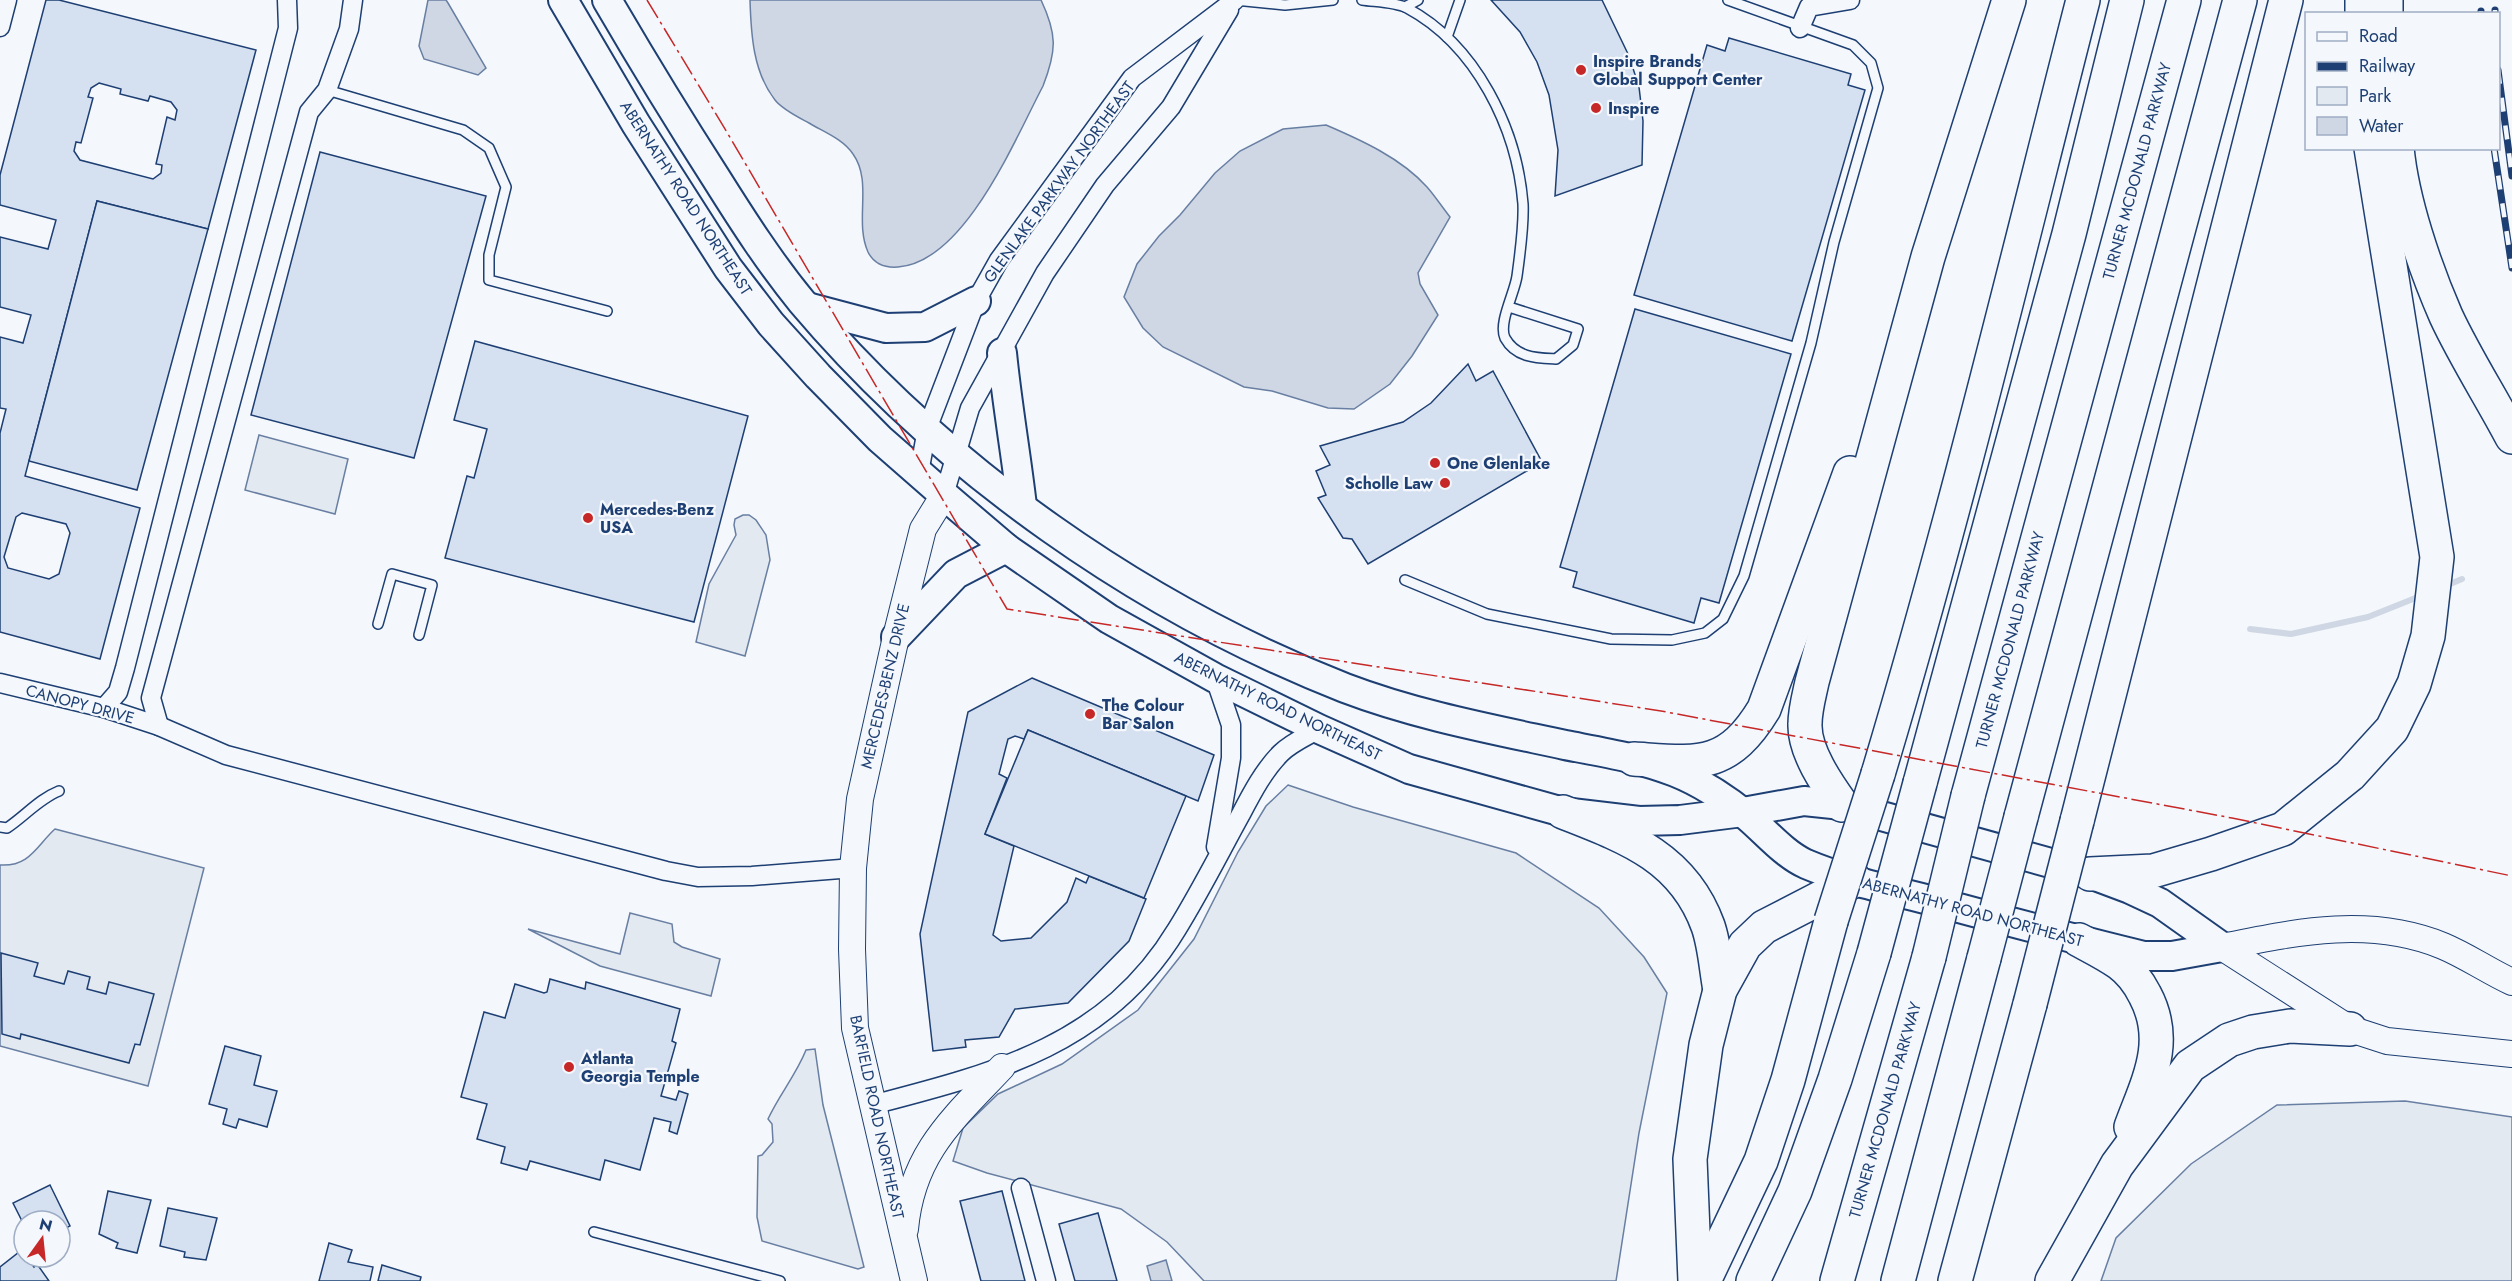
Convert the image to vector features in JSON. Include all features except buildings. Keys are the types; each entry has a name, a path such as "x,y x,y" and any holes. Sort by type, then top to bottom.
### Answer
{"highway":[{"path":"1842,805 1813,758 1804,726 1812,682 1928,257 2009,0"},
{"path":"1704,1281 1761,1161 1788,1080 1831,921 1913,657 1955,503 2083,0"},
{"path":"1753,1281 1795,1191 1835,1079 1874,953 2060,268 2127,0"},
{"name":"TURNER MCDONALD PARKWAY","path":"1838,1281 1929,957 1968,796 2184,0"},
{"path":"1898,1281 2241,0"},
{"path":"1955,1281 2030,1004 2286,0"},
{"path":"2090,874 2153,871 2211,855 2283,829 2350,775 2392,729 2414,684 2428,636 2437,557 2371,150"},
{"path":"2397,150 2399,171 2412,222 2446,316 2512,437"},
{"path":"1634,759 1692,763 1706,761 1740,741 1754,726 1764,709 1928,257"},
{"path":"1563,812 1621,834 1659,859 1683,880 1698,902 1709,929 1720,990"},
{"path":"1695,1281 1690,1159 1704,1056 1720,990 1745,945 1764,927 1855,880"},
{"path":"2079,940 2120,964 2140,984 2153,1009 2157,1030 2157,1048 2152,1070 2117,1165"},
{"path":"2052,1281 2117,1165 2190,1066 2229,1040 2253,1032 2290,1026 2349,1029"}],"main road":[{"name":"ABERNATHY ROAD NORTHEAST","path":"563,0 636,124 728,268 771,324 880,439 944,495 1006,548 1109,619 1215,678 1319,729 1409,769 1563,812 1639,821 1743,812 1804,801 1842,805 2090,874 2130,888 2160,903 2222,947"},
{"name":"ABERNATHY ROAD NORTHEAST","path":"607,0 669,105 759,246 807,307 845,350 955,454 1022,506 1126,578 1235,638 1346,688 1405,709 1634,759 1674,772 1710,790 1743,812 1801,862 1855,880 2144,956 2172,956 2222,947"},
{"path":"807,307 886,328 925,327 976,301"},
{"path":"1002,353 1006,396 1013,423 1022,506"},
{"path":"896,637 956,573 1006,548"}],"street":[{"path":"0,27 7,0"},
{"path":"104,708 118,692 125,668 288,28 287,0"},
{"path":"159,726 151,698 309,112 327,90 349,28 353,0"},
{"path":"944,495 970,408 1045,273 1105,184 1172,107 1235,0"},
{"name":"GLENLAKE PARKWAY NORTHEAST","path":"919,473 927,429 976,301 999,260 1132,78 1235,0"},
{"path":"1800,28 1809,7 1850,0"},
{"name":"MERCEDES-BENZ DRIVE","path":"919,473 923,529"},
{"name":"MERCEDES-BENZ DRIVE","path":"854,856 860,799 896,637 923,529 944,495"},
{"path":"1214,861 1231,758 1231,725 1215,678"},
{"name":"CANOPY DRIVE","path":"0,683 104,708 159,726 226,755 666,871 709,877 752,876 854,856"},
{"path":"872,1105 949,1085 1002,1067 1068,1037 1101,1016 1156,962 1178,928 1258,782 1281,753 1319,729"},
{"name":"BARFIELD ROAD NORTHEAST","path":"854,856 852,949 855,1028 914,1281"},
{"name":"ABERNATHY ROAD NORTHEAST","path":"2222,947 2314,931 2380,929 2410,934 2443,946 2512,982"},
{"name":"ABERNATHY ROAD NORTHEAST","path":"2222,947 2349,1029 2387,1041 2512,1054"},
{"path":"904,1244 911,1194 928,1150 958,1112 1002,1067"},
{"path":"1021,1188 1046,1281"}],"lane":[{"path":"1235,0 1285,5 1333,0"},
{"path":"1362,0 1405,7 1447,37 1476,71 1498,110 1516,157 1523,205 1517,278 1503,327 1506,339 1526,357 1556,359 1573,345 1578,329 1509,307"},
{"path":"1405,7 1418,0"},
{"path":"1447,37 1460,0"},
{"path":"1405,580 1487,614 1611,639 1672,640 1705,633 1723,619 1744,576 1811,343 1834,242 1878,88 1871,63 1853,45 1800,28 1728,0"},
{"path":"327,90 464,130 489,148 506,187 489,255 489,280 607,311"},
{"path":"378,624 393,574 432,585 419,635"},
{"path":"0,827 7,828 28,813 44,797 59,791"},
{"path":"594,1232 780,1281"}],"green space":[{"path":"259,435 348,459 335,514 245,490"},
{"path":"749,515 756,520 766,535 770,560 745,656 696,642 709,584 736,535 735,519"},
{"path":"1288,785 1353,807 1516,853 1599,908 1644,957 1667,993 1639,1133 1616,1281 1204,1281 1167,1242 1121,1209 987,1173 953,1161 963,1128 998,1094 1062,1064 1138,1010 1194,939 1238,852 1266,806"},
{"path":"55,829 204,868 148,1086 0,1046 0,865 10,865 26,859"},
{"path":"630,913 672,924 674,942 682,947 720,959 711,996 600,966 528,929 620,954"},
{"path":"815,1049 823,1105 864,1267 858,1269 762,1241 757,1217 758,1156 762,1155 773,1142 772,1124 768,1119 806,1050"},
{"path":"2405,1101 2512,1117 2512,1281 2101,1281 2116,1238 2191,1164 2277,1105"}],"water":[{"path":"428,0 446,0 448,3 486,68 478,75 424,59 419,46"},
{"path":"750,0 1041,0 1050,23 1053,42 1051,62 1043,86 985,194 966,222 945,244 922,260 898,267 889,267 873,260 864,240 863,189 859,165 844,144 786,110 775,100 758,65 751,26"},
{"path":"1326,125 1366,144 1405,167 1427,187 1450,217 1418,273 1420,284 1438,315 1412,356 1390,384 1354,409 1328,408 1272,391 1244,387 1163,347 1143,328 1124,297 1137,264 1159,236 1215,173 1240,151 1283,129"},
{"path":"1166,1260 1172,1281 1151,1281 1147,1266"}],"waterway":[{"path":"2443,587 2462,579"},
{"path":"2250,629 2291,634 2368,617 2423,595"}],"railway":[{"path":"2500,85 2512,176"},
{"path":"2494,150 2512,268"}],"power":[{"path":"647,0 1007,609 1661,711 2232,818 2512,876"}],"place":[{"name":"Inspire Brands Global Support Center","path":"1581,70"},
{"name":"Inspire","path":"1596,108"},
{"name":"One Glenlake","path":"1435,463"},
{"name":"Scholle Law","path":"1445,483"},
{"name":"Mercedes-Benz USA","path":"588,518"},
{"name":"The Colour Bar Salon","path":"1090,714"},
{"name":"Atlanta Georgia Temple","path":"569,1067"}]}
